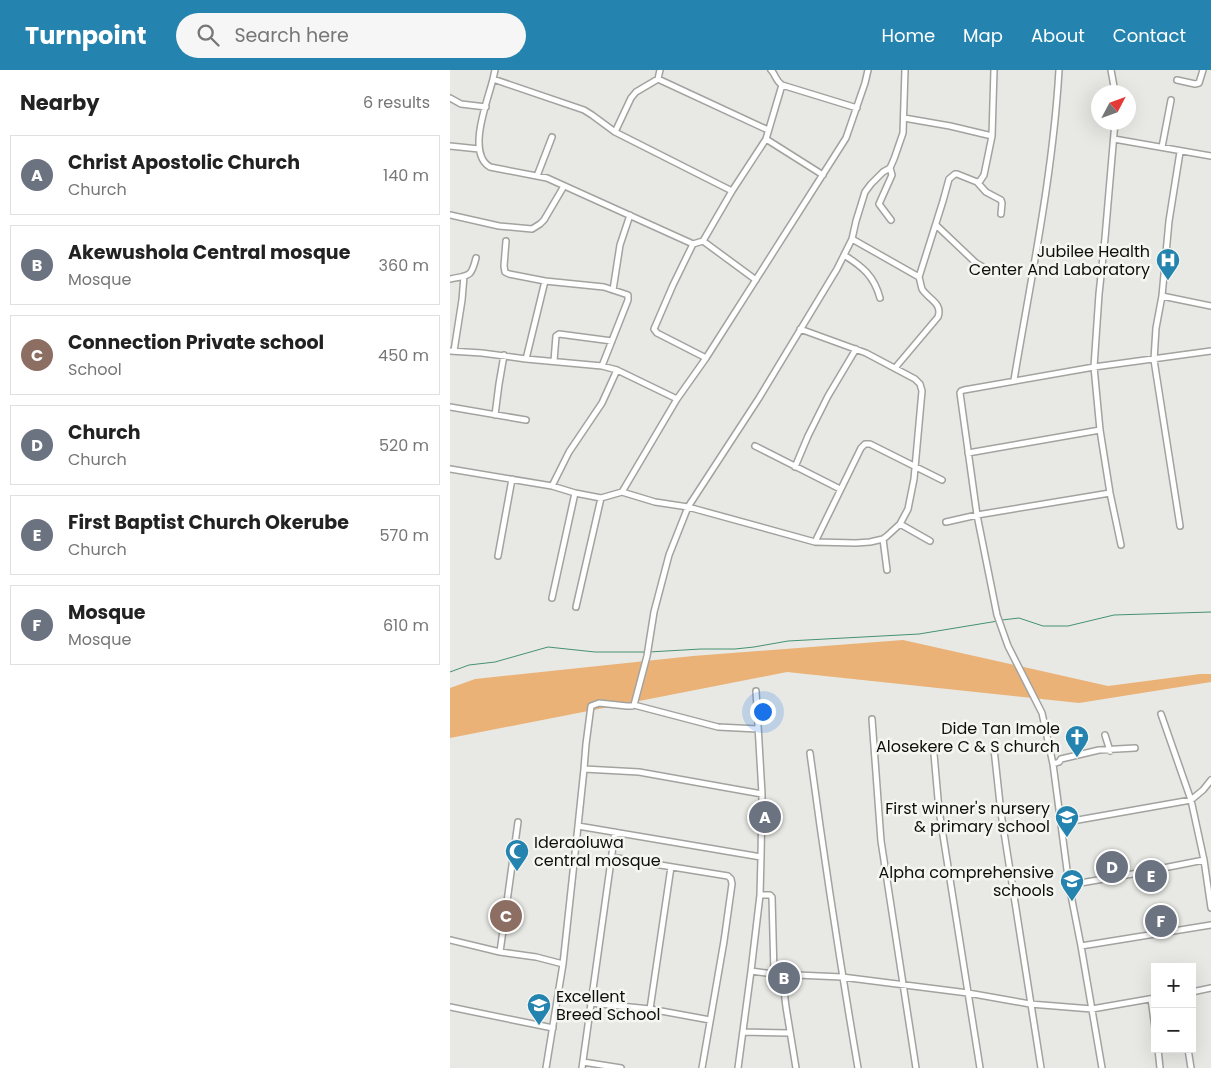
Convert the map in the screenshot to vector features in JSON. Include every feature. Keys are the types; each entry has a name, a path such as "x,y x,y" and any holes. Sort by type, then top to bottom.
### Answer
{"street":[{"path":"495,70 480,128 479,149 484,162 490,167 547,178 693,244 703,241 732,191 766,139 782,86"},
{"path":"615,132 630,98 636,92 658,79 660,70"},
{"path":"771,70 782,86 857,108"},
{"path":"622,492 677,399 706,358 846,138 868,70"},
{"path":"891,220 879,204 892,175 890,168 900,143 904,118 905,70"},
{"path":"977,182 984,175 992,136 993,70"},
{"path":"1014,380 1050,165 1059,70"},
{"path":"1110,70 1113,85"},
{"path":"1177,80 1195,84 1199,83 1203,70"},
{"path":"493,79 584,110 615,132 732,191"},
{"path":"658,79 768,130"},
{"path":"450,98 461,104 486,107"},
{"path":"1162,147 1171,100"},
{"path":"904,118 992,136"},
{"path":"1115,130 1094,367 1100,430 1121,545"},
{"path":"537,176 552,137"},
{"path":"766,139 823,175"},
{"path":"1114,139 1211,156"},
{"path":"450,146 479,149"},
{"path":"1180,152 1169,221 1154,360 1180,526"},
{"path":"634,705 647,656 654,612 669,555 688,507 759,398 837,269 852,239 865,192 882,172 890,168"},
{"path":"896,368 938,317 938,308 922,288 919,277 949,179 954,174 957,174 977,182 986,192 1001,200 1001,214"},
{"path":"450,215 487,224 532,229 544,220 564,186"},
{"path":"613,290 620,245 630,216"},
{"path":"936,224 976,263 988,270"},
{"path":"852,239 919,277"},
{"path":"506,240 504,266 505,272 509,274 545,281 604,287 626,294 629,297 602,366"},
{"path":"703,241 756,280"},
{"path":"693,244 654,329 657,333 706,358"},
{"path":"844,256 869,274 878,290 880,298"},
{"path":"450,278 464,276 472,271 476,258"},
{"path":"464,276 462,300 452,351 602,366 617,370 677,399"},
{"path":"526,359 545,281"},
{"path":"1162,296 1211,306"},
{"path":"450,468 552,486 601,498 622,492 655,502 688,507 815,542 856,544 883,539 900,524 908,509 914,479 922,390 920,384 896,368 866,353 800,329"},
{"path":"554,361 556,336 559,334 612,341"},
{"path":"795,467 828,396 856,349"},
{"path":"1102,1068 1069,884 1052,764 1042,713 1008,646 997,615 977,515 960,396 961,391 1014,380 1211,351"},
{"path":"495,415 504,355"},
{"path":"552,486 569,452 602,403 617,370"},
{"path":"450,407 526,420"},
{"path":"968,453 1100,430"},
{"path":"815,542 861,448 866,444 870,444 942,480"},
{"path":"755,446 840,489"},
{"path":"498,556 512,480"},
{"path":"552,598 575,493"},
{"path":"946,522 1110,493"},
{"path":"576,607 601,498"},
{"path":"900,524 930,540"},
{"path":"883,539 887,570"},
{"path":"738,1068 760,895 763,818 756,691"},
{"path":"546,1068 563,964 586,744 592,706 599,704 634,705 718,727 758,729"},
{"path":"1161,714 1191,800 1204,860 1211,908"},
{"path":"872,719 881,841 916,1068"},
{"path":"1105,735 1110,751"},
{"path":"1052,764 1062,759 1099,750 1110,751 1136,748"},
{"path":"994,749 1000,813 1041,1068"},
{"path":"810,752 842,976 858,1068"},
{"path":"934,754 939,810 980,1068"},
{"path":"584,769 639,772 762,794"},
{"path":"1061,823 1191,800 1211,780"},
{"path":"500,952 518,822"},
{"path":"578,826 761,857"},
{"path":"615,832 582,1065 621,1068"},
{"path":"611,857 728,876 731,879 732,884 702,1068"},
{"path":"1069,884 1204,860"},
{"path":"650,1009 671,867"},
{"path":"1207,879 1211,874"},
{"path":"760,895 772,896 774,974"},
{"path":"1081,946 1211,925"},
{"path":"450,940 563,964"},
{"path":"751,971 774,974 842,976 968,993 1030,1004 1092,1009 1151,998"},
{"path":"782,974 796,1068"},
{"path":"1196,991 1211,988"},
{"path":"590,1003 650,1009 710,1020"},
{"path":"450,1007 554,1028"},
{"path":"743,1032 790,1033"},
{"path":"1158,1053 1160,1068"},
{"path":"1189,1053 1191,1068"}],"shaded area":[{"path":"903,640 1108,686 1200,674 1211,674 1211,682 1079,703 787,672 450,738 450,688 475,679 693,656"}],"waterway":[{"path":"1002,620 1019,618 1043,626 1068,626 1114,615 1211,612"},
{"path":"649,652 735,649 788,641 919,634 998,621"},
{"path":"450,672 469,665 495,662 548,647 595,652 645,652"}],"place":[{"name":"Jubilee Health Center And Laboratory","path":"1168,281"},
{"name":"Dide Tan Imole Alosekere C & S church","path":"1077,758"},
{"name":"Christ Apostolic Church","path":"765,817"},
{"name":"First winner's nursery & primary school","path":"1067,838"},
{"name":"Church","path":"1112,867"},
{"name":"Ideraoluwa central mosque","path":"517,872"},
{"name":"First Baptist Church Okerube","path":"1151,876"},
{"name":"Alpha comprehensive schools","path":"1072,902"},
{"name":"Connection Private school","path":"506,916"},
{"name":"Mosque","path":"1161,921"},
{"name":"Akewushola Central mosque","path":"784,978"},
{"name":"Excellent Breed School","path":"539,1026"}]}
